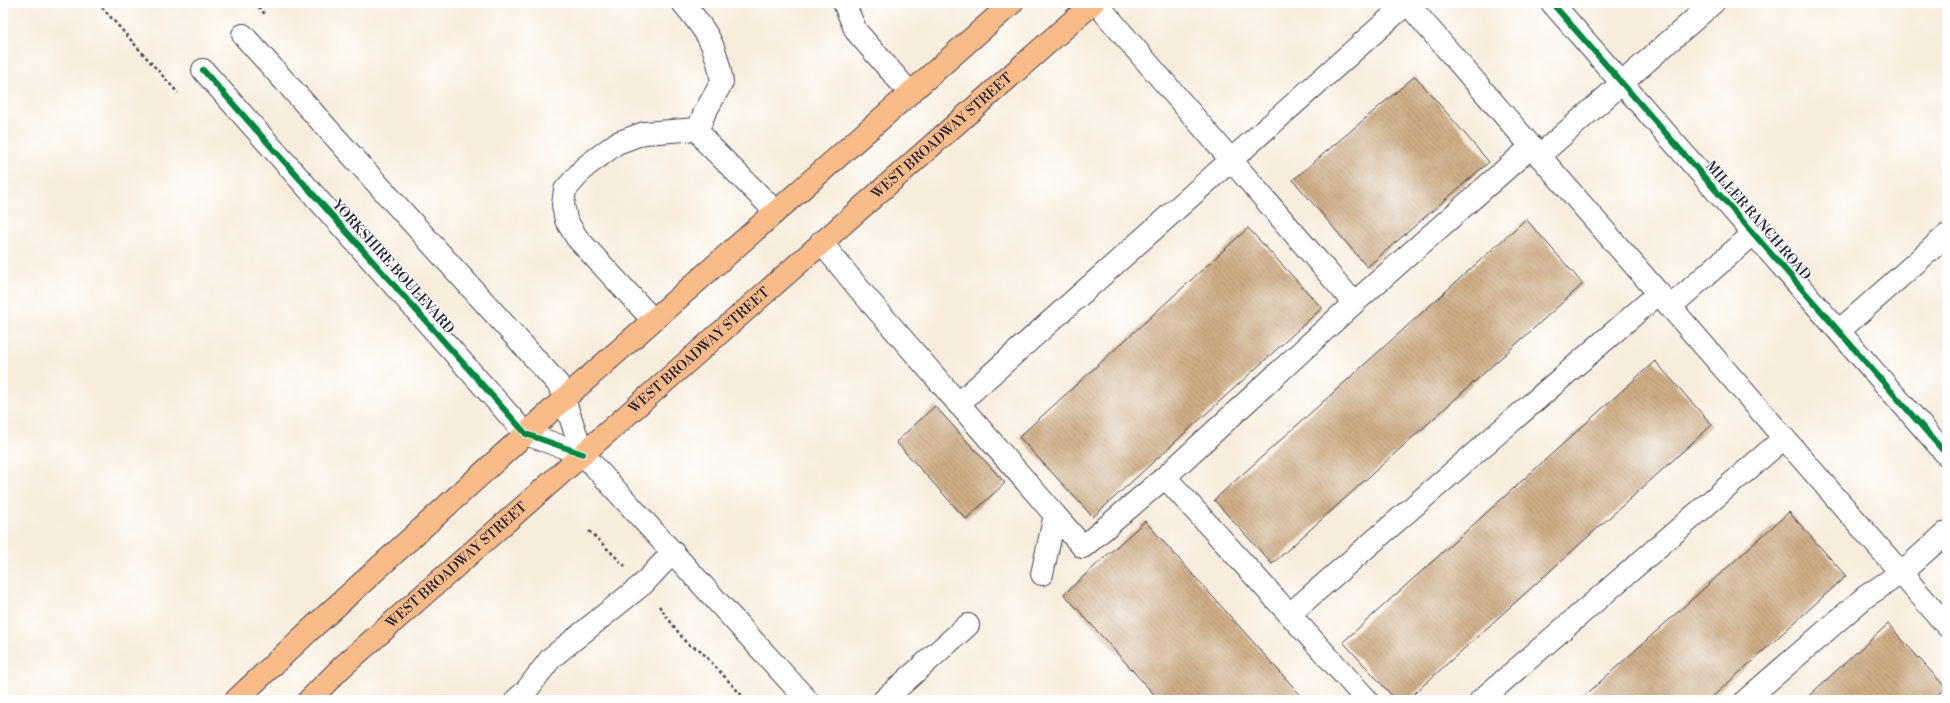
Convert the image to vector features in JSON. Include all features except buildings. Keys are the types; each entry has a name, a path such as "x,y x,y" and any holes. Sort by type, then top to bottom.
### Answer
{"main road":[{"path":"236,700 309,631 564,399 1012,3"},
{"name":"WEST BROADWAY STREET","path":"308,700 342,667 1093,3"}],"street":[{"path":"682,3 705,30 718,57 722,82 704,114 698,129"},
{"path":"844,3 856,31 910,93"},
{"path":"1096,3 1354,303"},
{"path":"958,404 1407,3 1947,626"},
{"name":"MILLER RANCH ROAD","path":"1552,3 1947,455"},
{"path":"821,242 860,290 1083,547 1165,476 1354,303 1536,151 1622,84 1701,7"},
{"path":"243,35 559,385 583,454 807,700"},
{"name":"YORKSHIRE BOULEVARD","path":"203,70 526,434 583,454"},
{"path":"698,129 707,143 775,211"},
{"path":"653,320 577,238 566,220 563,205 565,190 585,167 618,143 644,134 698,129"},
{"path":"1291,613 1664,300 1753,234"},
{"path":"1839,330 1947,235"},
{"path":"1481,700 1784,438"},
{"path":"1165,476 1291,613 1367,700"},
{"path":"1042,574 1055,515"},
{"path":"1746,700 1865,597 1901,572 1947,532"},
{"path":"516,700 526,691 552,658 643,584 673,552"},
{"path":"884,700 968,625"}],"path":[{"path":"98,3 178,93"},
{"path":"254,3 266,15"},
{"path":"589,531 643,584 687,644 700,650 746,700"}],"cycle path":[{"path":"1552,3 1947,455"},
{"path":"203,70 526,434 583,454"}]}
